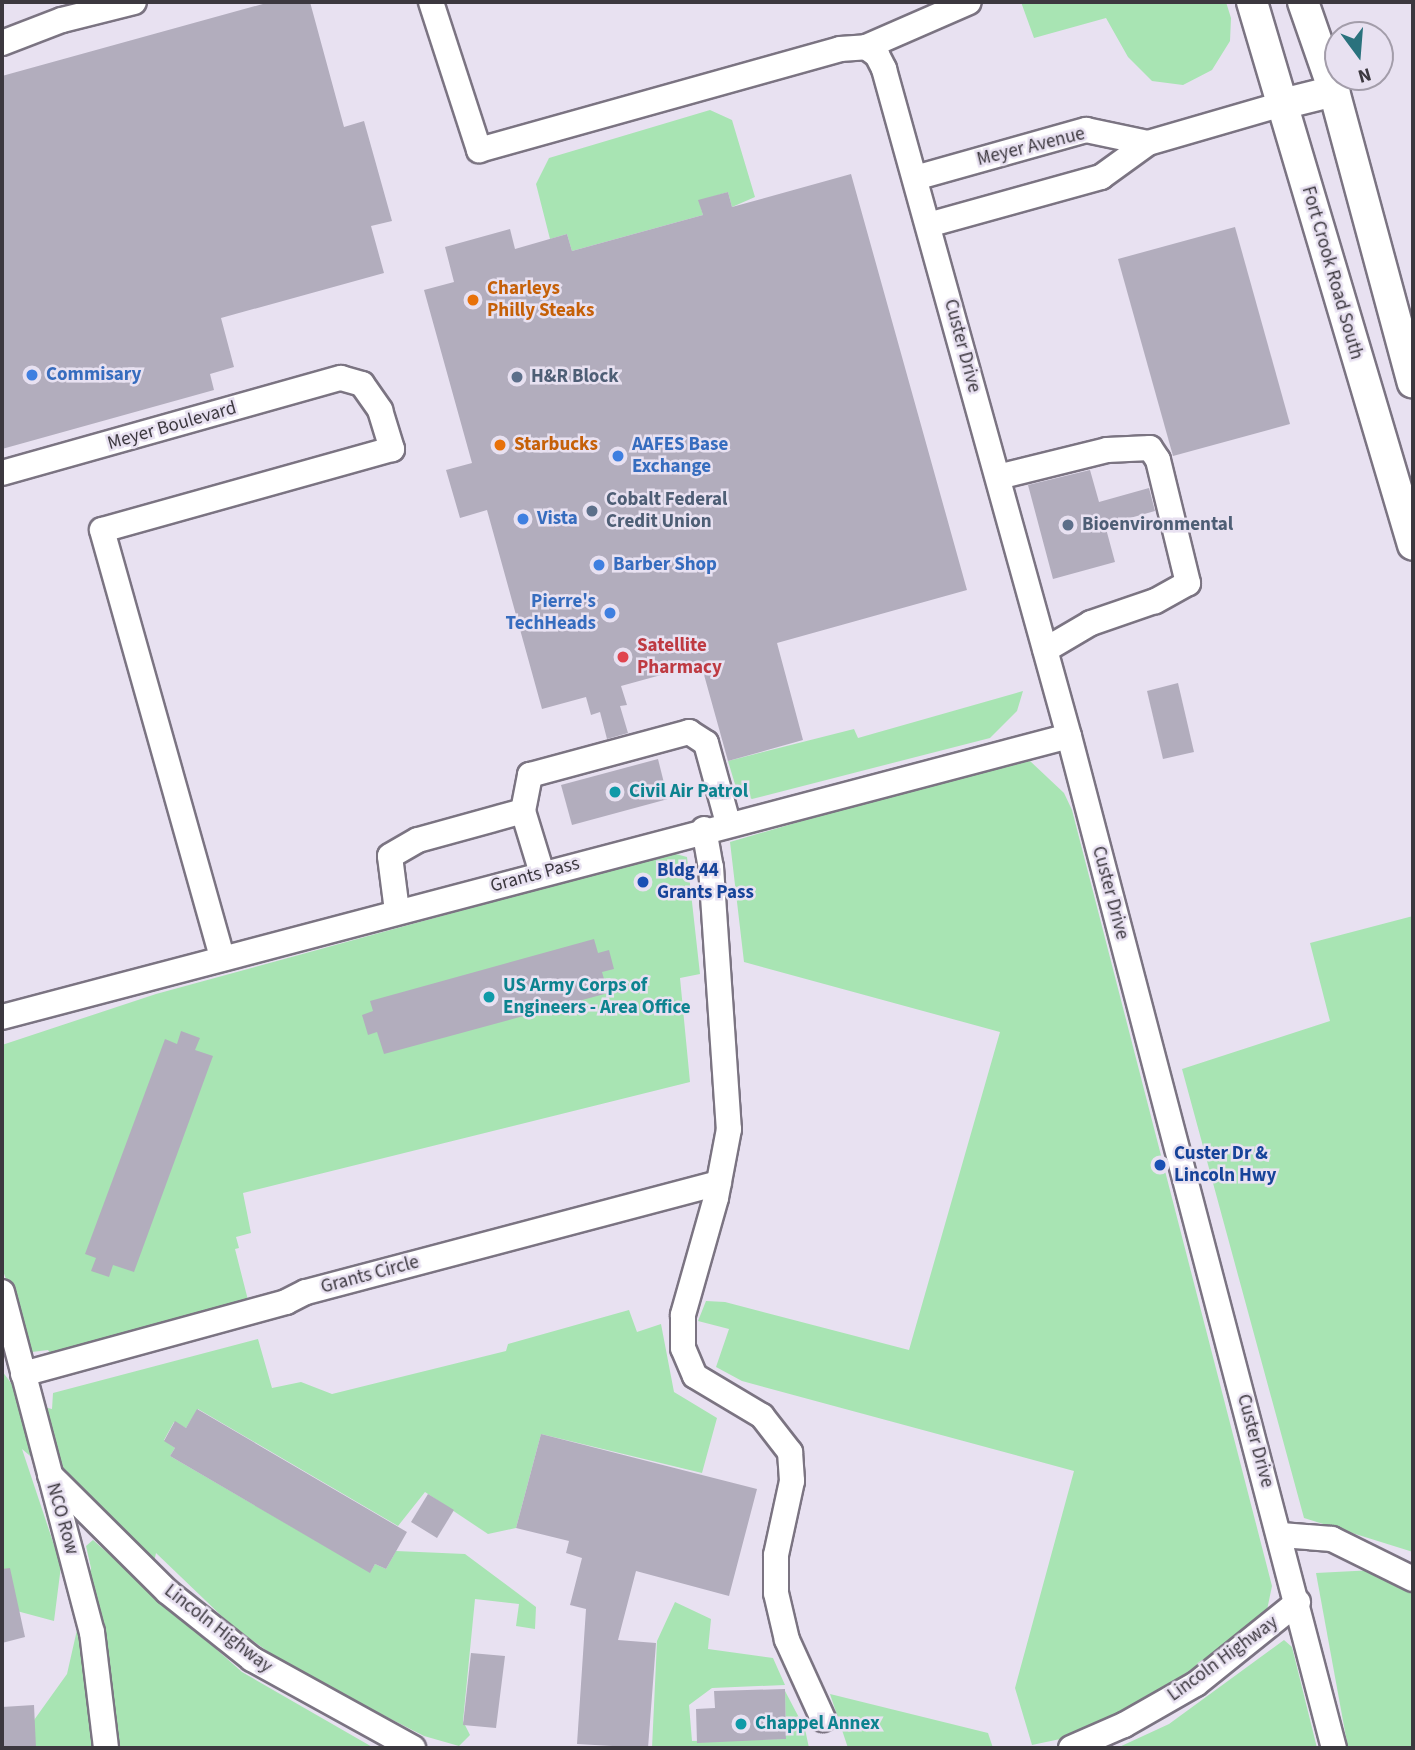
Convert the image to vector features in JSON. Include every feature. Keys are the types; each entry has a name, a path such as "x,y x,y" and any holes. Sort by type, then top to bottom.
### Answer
{"main road":[{"name":"Fort Crook Road South","path":"1252,2 1412,531"},
{"path":"1303,2 1324,62"},
{"path":"1315,2 1324,44"},
{"path":"1282,104 1334,91 1413,383"}],"street":[{"path":"2,43 62,20 134,2"},
{"path":"431,2 480,150 840,49 866,47 969,2"},
{"name":"Custer Drive","path":"866,47 877,55 884,69 998,477 1281,1535 1334,1748"},
{"name":"Meyer Avenue","path":"928,225 1101,177 1148,143 1282,104"},
{"name":"Meyer Avenue","path":"915,178 1086,130 1148,143"},
{"name":"Meyer Boulevard","path":"2,473 341,378 362,384 380,410 392,449 102,530 222,958"},
{"path":"998,477 1107,450 1150,448 1161,473 1188,583 1155,601 1091,623 1045,650"},
{"path":"542,873 523,811 530,775 689,732 706,743 728,823"},
{"name":"Grants Pass","path":"2,1017 704,829 1069,736"},
{"path":"397,911 390,856 418,840 523,811"},
{"path":"704,829 730,1097 719,1183 683,1315 682,1348 695,1377 762,1416 790,1452 792,1481 776,1555 776,1593 787,1640 823,1719"},
{"name":"Grants Circle","path":"23,1374 286,1302 306,1292 719,1183"},
{"name":"NCO Row","path":"2,1292 92,1632 106,1748"},
{"name":"Lincoln Highway","path":"50,1474 168,1592 252,1659 413,1748"},
{"path":"1281,1535 1332,1539 1413,1579"},
{"name":"Lincoln Highway","path":"1071,1748 1124,1725 1196,1684 1298,1602"}],"green space":[{"path":"1021,2 1226,2 1231,18 1230,41 1212,70 1183,85 1152,81 1128,57 1106,18 1034,38"},
{"path":"710,110 732,120 755,197 732,207 728,192 699,201 703,215 572,251 567,234 550,239 536,184 549,158"},
{"path":"1023,691 1017,711 990,738 752,799 737,791 728,761 854,729 858,738"},
{"path":"1030,761 1064,793 1072,810 1272,1586 1267,1610 1228,1645 1136,1706 1065,1738 1032,1745 1015,1688 1074,1471 742,1381 716,1367 729,1329 698,1321 706,1301 725,1302 909,1350 1000,1032 744,962 730,842 870,801"},
{"path":"672,853 687,857 700,974 680,978 690,1082 243,1193 251,1233 236,1237 239,1248 235,1249 249,1304 52,1356 48,1350 32,1352 2,1268 2,1045 156,994"},
{"path":"1413,916 1413,1552 1304,1518 1182,1069 1330,1021 1310,943"},
{"path":"629,1310 637,1332 661,1324 674,1392 717,1418 702,1473 541,1434 516,1528 488,1534 425,1492 398,1526 198,1409 186,1428 174,1422 164,1440 175,1448 170,1456 370,1572 375,1564 386,1569 396,1551 465,1554 536,1607 535,1629 516,1626 519,1604 475,1599 463,1721 470,1735 459,1746 424,1736 289,1667 230,1624 156,1553 154,1562 22,1449 61,1566 54,1621 2,1607 2,1371 26,1403 52,1409 53,1393 258,1339 272,1388 301,1382 332,1394 506,1351 508,1344"},
{"path":"93,1540 242,1672 374,1748 14,1748 67,1674 91,1568 86,1546"},
{"path":"1413,1568 1413,1748 1348,1748 1316,1573"},
{"path":"675,1602 711,1619 708,1649 773,1658 785,1685 712,1688 689,1705 692,1741 786,1739 785,1691 805,1729 809,1748 652,1748 657,1641"},
{"path":"1284,1640 1292,1647 1317,1748 1117,1748 1169,1724"},
{"path":"830,1694 988,1733 993,1748 848,1748"}],"building":[{"path":"270,2 310,2 344,127 364,121 392,221 371,226 384,273 221,318 234,367 210,374 214,390 2,449 2,76"},
{"path":"851,174 967,590 777,643 803,740 728,761 701,664 621,686 627,705 620,706 628,733 607,739 600,712 591,715 586,697 542,709 487,510 460,518 446,470 472,463 424,290 454,282 445,247 510,229 515,249 567,234 572,251 703,215 698,200 728,192 732,207"},
{"path":"1235,227 1290,424 1173,456 1118,259"},
{"path":"1090,470 1099,502 1149,488 1155,511 1105,525 1115,562 1053,579 1028,485"},
{"path":"1178,683 1194,752 1163,759 1147,691"},
{"name":"Civil Air Patrol","path":"658,759 668,799 572,825 561,785"},
{"name":"US Army Corps of Engineers - Area Office","path":"594,939 598,953 609,950 614,969 602,972 608,993 384,1054 377,1032 368,1035 362,1015 373,1011 370,1001"},
{"path":"181,1031 200,1038 195,1050 213,1056 134,1272 113,1265 109,1277 91,1271 96,1258 85,1254 165,1039 177,1044"},
{"path":"197,1409 407,1532 386,1569 375,1564 370,1573 170,1456 175,1448 164,1441 175,1421 186,1428"},
{"path":"541,1434 757,1489 729,1596 636,1571 618,1640 656,1643 648,1748 577,1744 586,1609 570,1605 582,1558 566,1553 569,1541 516,1528"},
{"path":"428,1494 454,1510 437,1538 411,1522"},
{"path":"10,1568 25,1637 2,1643 2,1569"},
{"path":"471,1653 505,1656 496,1728 463,1725"},
{"name":"Chappel Annex","path":"785,1689 786,1739 697,1743 696,1709 715,1708 714,1691"},
{"path":"34,1705 36,1748 2,1748 2,1707"}],"place":[{"name":"Charleys Philly Steaks","path":"473,300"},
{"name":"Commisary","path":"32,375"},
{"name":"H&R Block","path":"517,377"},
{"name":"Starbucks","path":"500,445"},
{"name":"AAFES Base Exchange","path":"618,456"},
{"name":"Cobalt Federal Credit Union","path":"592,511"},
{"name":"Vista","path":"523,519"},
{"name":"Bioenvironmental","path":"1068,525"},
{"name":"Barber Shop","path":"599,565"},
{"name":"Pierre's TechHeads","path":"610,613"},
{"name":"Satellite Pharmacy","path":"623,657"},
{"name":"Civil Air Patrol","path":"615,792"},
{"name":"Bldg 44 Grants Pass","path":"643,882"},
{"name":"US Army Corps of Engineers - Area Office","path":"489,997"},
{"name":"Custer Dr & Lincoln Hwy","path":"1160,1165"},
{"name":"Chappel Annex","path":"741,1724"}]}
